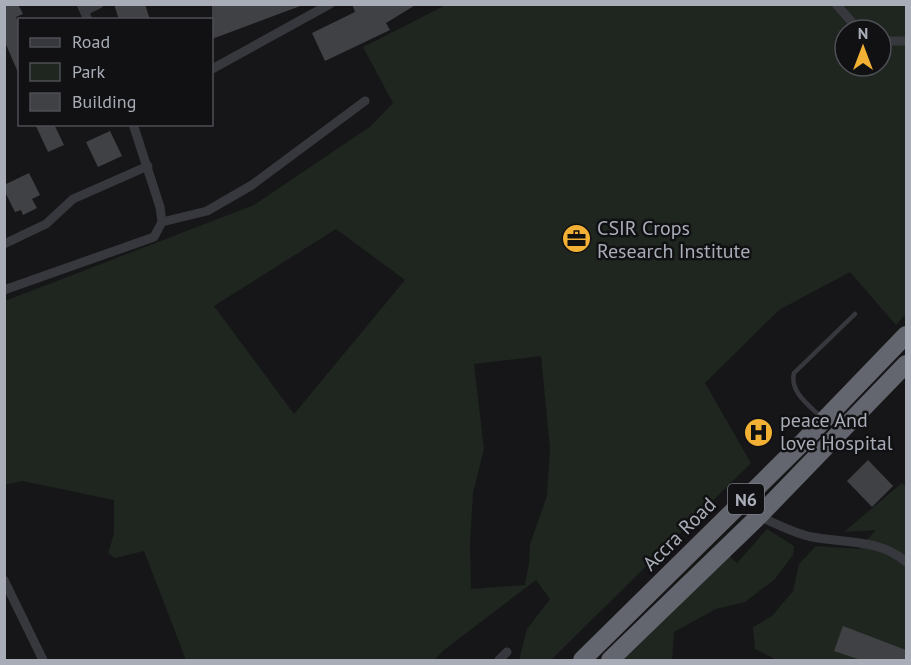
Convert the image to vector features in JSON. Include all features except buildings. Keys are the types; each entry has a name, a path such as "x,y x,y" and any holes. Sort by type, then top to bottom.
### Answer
{"highway":[{"name":"Accra Road","path":"582,660 906,335"},
{"name":"N6","path":"610,660 759,516 906,364"}],"street":[{"path":"85,12 99,4"},
{"path":"213,68 310,9 330,4"},
{"path":"836,4 848,18"},
{"path":"162,222 207,211 252,185 365,101"},
{"path":"4,290 154,237 162,222 160,207 134,126"},
{"path":"4,243 46,224 73,199 148,166"},
{"path":"759,516 789,531 804,535 877,547 901,557 906,562"},
{"path":"4,580 43,660"},
{"path":"499,660 507,652"}],"lane":[{"path":"823,420 794,389 792,381 794,374 855,314"}],"green space":[{"path":"446,5 906,5 906,314 896,325 850,272 779,310 705,383 751,463 551,660 519,660 527,629 550,599 536,580 434,660 186,660 144,551 115,558 108,553 114,534 114,500 22,481 5,485 5,301 254,205 371,126 393,103 363,47","holes":["336,229 405,280 294,414 214,306","541,356 550,449 547,496 530,544 525,585 471,589 470,544 473,493 484,449 474,364"]},
{"path":"902,483 906,487 906,660 777,660 755,649 753,627 772,616 793,591 799,564 816,546 859,549 876,530 844,532"},
{"path":"767,529 794,546 793,555 774,580 745,602 716,609 674,632 672,660 617,660 726,553 737,563"}],"place":[{"name":"CSIR Crops Research Institute","path":"576,239"},
{"name":"peace And love Hospital","path":"759,432"}]}
